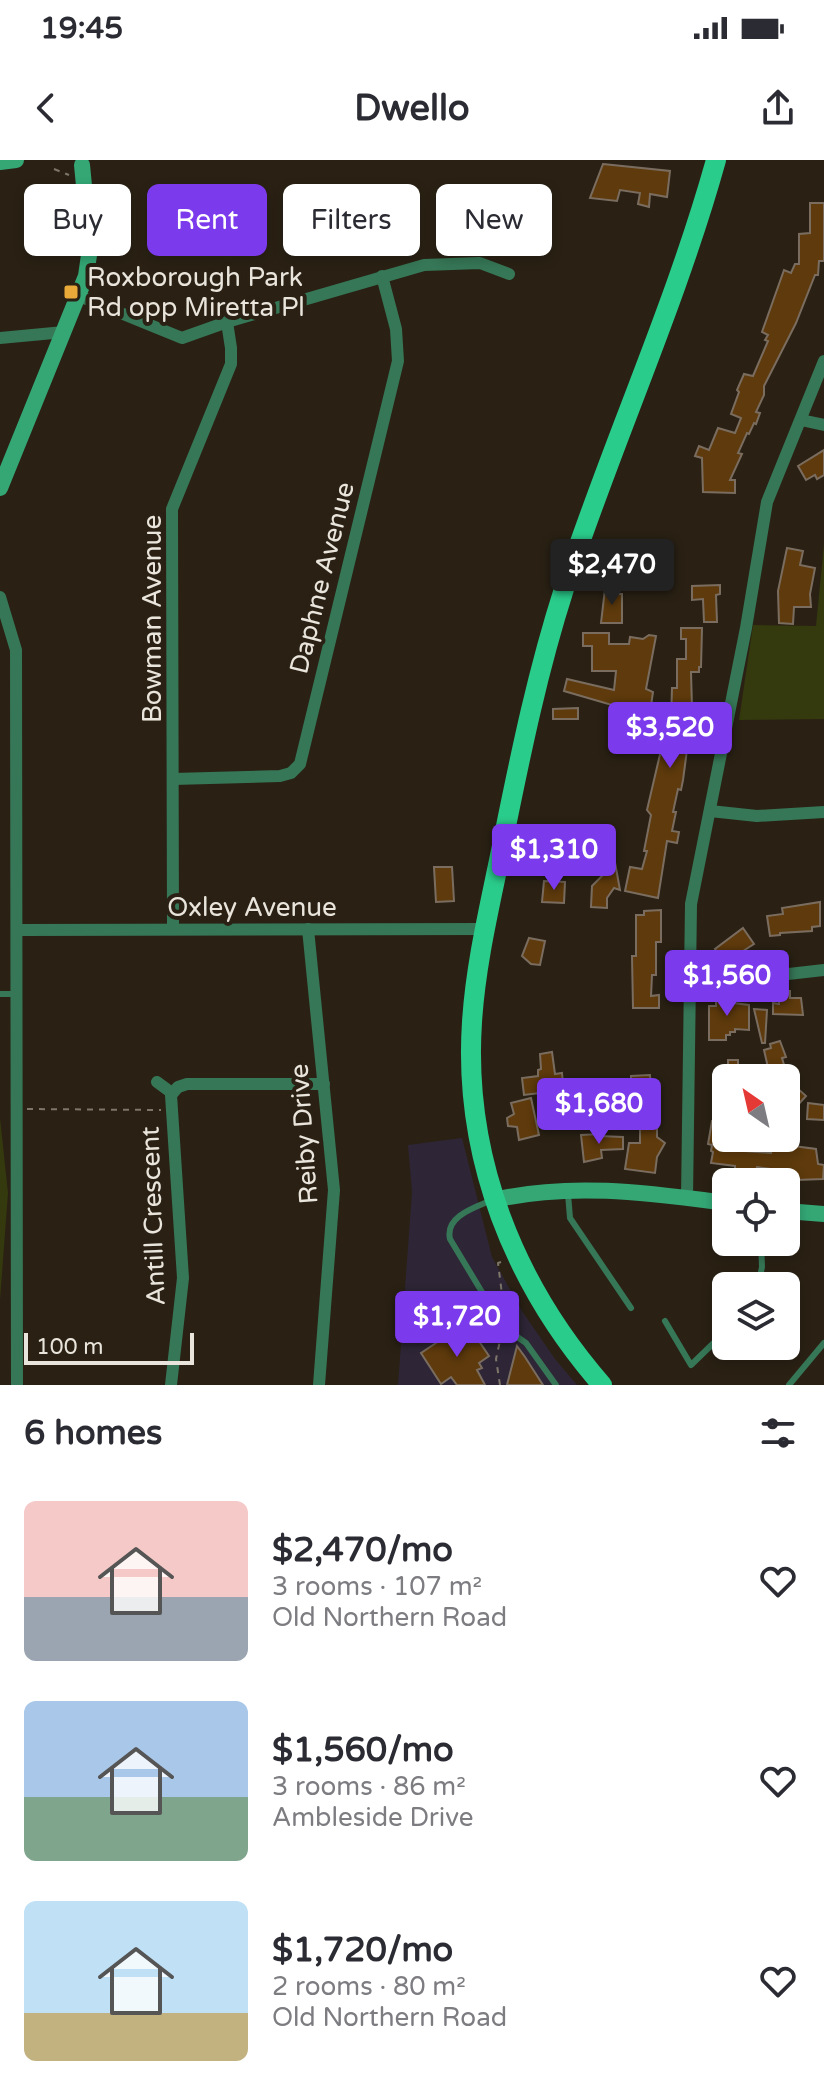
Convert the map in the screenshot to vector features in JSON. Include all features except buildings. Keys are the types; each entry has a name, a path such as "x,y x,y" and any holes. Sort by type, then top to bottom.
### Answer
{"main road":[{"path":"602,1385 575,1353 533,1289 506,1234 494,1200 479,1146 471,1068 474,999 485,929 532,698 565,588 684,266 716,160"}],"street":[{"path":"0,162 16,160"},
{"path":"0,488 88,268 90,248 77,165"},
{"path":"79,296 182,338 424,265 480,263 509,274"},
{"name":"Daphne Avenue","path":"173,779 280,776 291,773 300,764 398,361 396,329 382,276"},
{"name":"Bowman Avenue","path":"173,929 172,509 231,364 227,322"},
{"path":"0,338 64,332"},
{"path":"687,1198 691,904 746,628 767,502 824,361"},
{"path":"801,420 824,425"},
{"path":"0,597 16,650 17,1385"},
{"path":"710,811 757,816 824,812"},
{"name":"Reiby Drive","path":"308,929 334,1190 319,1385"},
{"name":"Oxley Avenue","path":"18,930 485,929"},
{"path":"690,985 824,970"},
{"name":"Antill Crescent","path":"157,1082 172,1093"},
{"name":"Antill Crescent","path":"172,1093 187,1084 324,1084"},
{"name":"Antill Crescent","path":"171,1385 183,1278 172,1093"},
{"path":"494,1200 519,1194 601,1190 712,1201"},
{"path":"800,1212 824,1214"}],"lane":[{"path":"0,994 17,994"},
{"path":"568,1191 570,1218 631,1308"},
{"path":"494,1200 453,1221 449,1230 450,1239 503,1327 526,1343 556,1385"},
{"path":"428,1314 429,1329 484,1296"},
{"path":"665,1321 691,1365 712,1345"},
{"path":"789,1385 824,1343"}],"path":[{"path":"54,169 63,171 77,165"},
{"path":"18,1109 171,1110"},
{"path":"501,1262 498,1263 504,1319"},
{"path":"500,1385 496,1359 501,1336"}],"shaded area":[{"path":"462,1138 492,1257 522,1311 577,1385 398,1385 412,1192 408,1145"}],"green space":[{"path":"824,544 824,719 739,720 753,625 816,626"},
{"path":"0,1118 8,1193 0,1300"}],"place":[{"name":"Roxborough Park Rd opp Miretta Pl","path":"71,292"}]}
